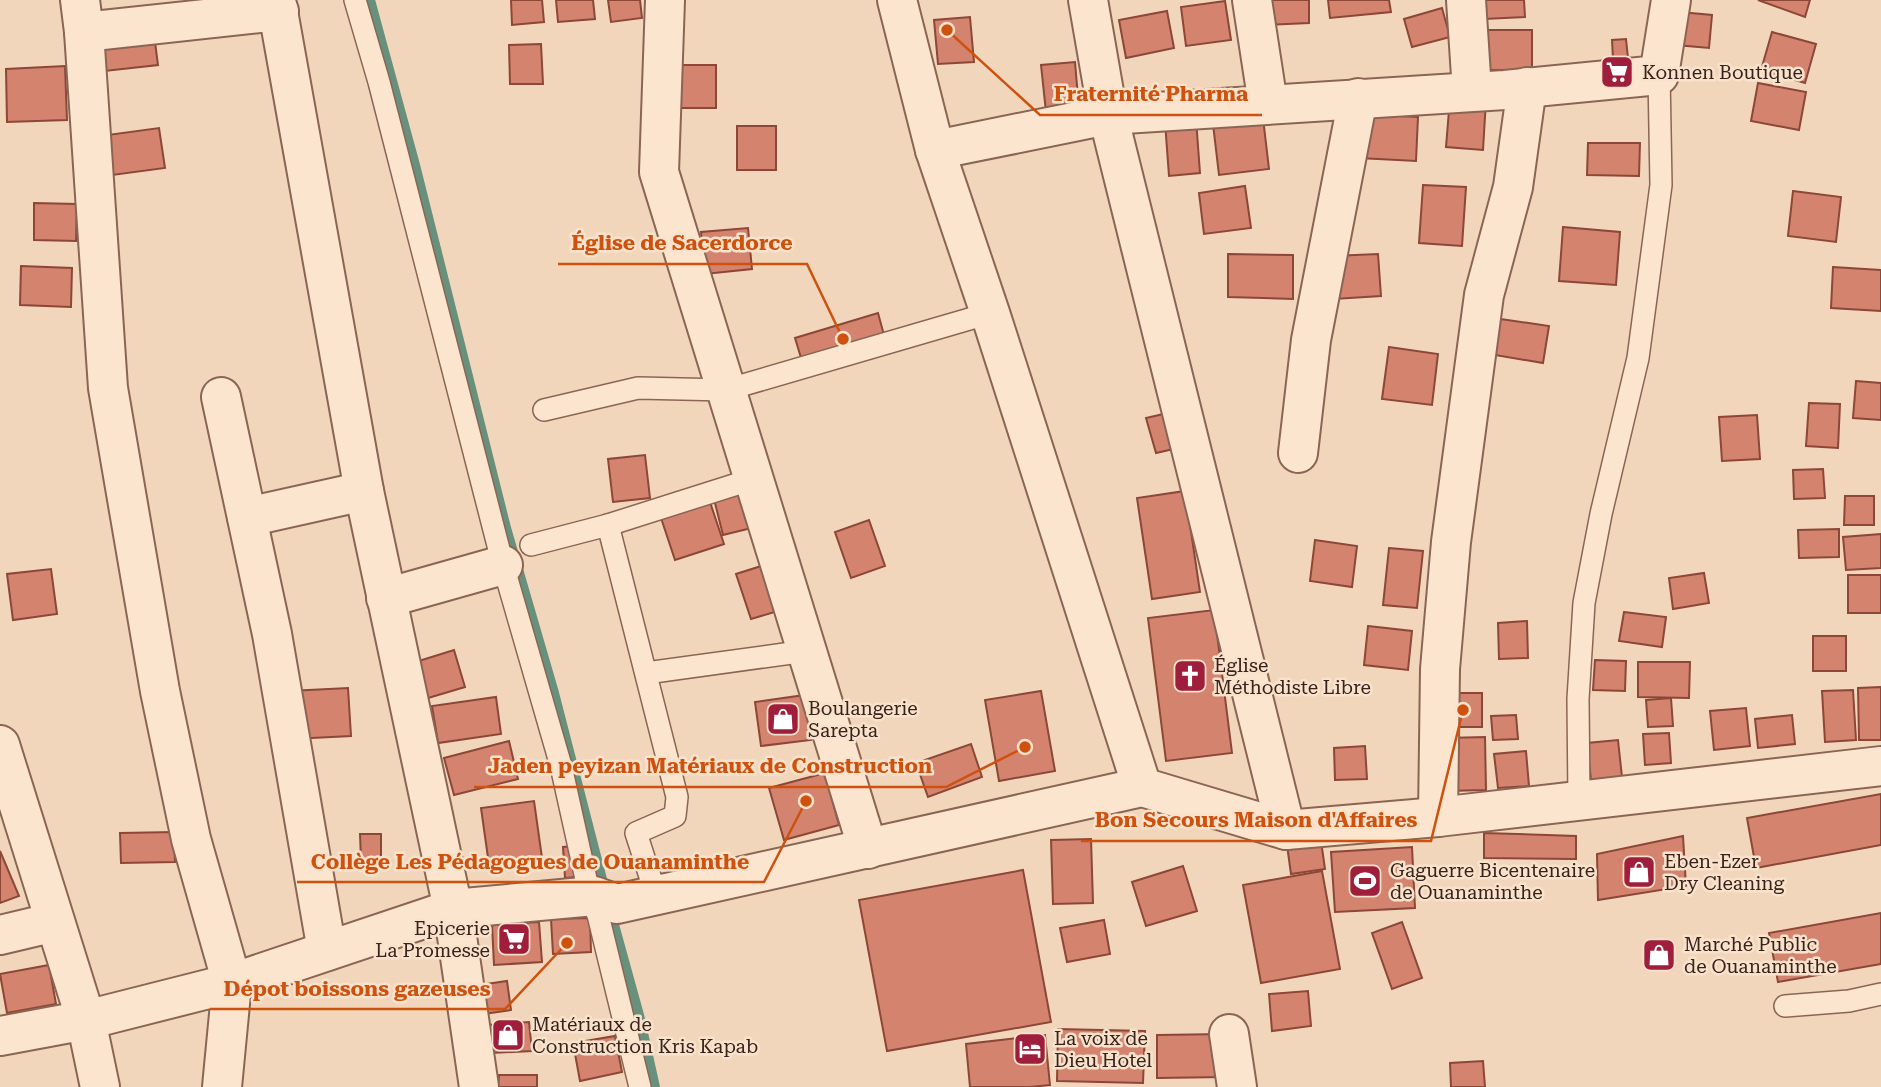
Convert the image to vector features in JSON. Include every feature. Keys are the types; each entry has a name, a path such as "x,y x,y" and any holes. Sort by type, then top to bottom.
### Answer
{"street":[{"path":"665,0 659,172 868,849"},
{"path":"897,0 935,150 1142,787"},
{"path":"1088,0 1108,115 1286,830"},
{"path":"1252,0 1268,104"},
{"path":"1466,0 1472,91"},
{"path":"935,150 1108,115 1472,91 1659,75 1671,0"},
{"path":"222,1087 232,983 191,839 160,691 108,388 82,16 277,5 364,491 453,909 479,1087"},
{"path":"1438,817 1440,669 1451,542 1484,295 1513,187 1527,87"},
{"path":"1298,453 1311,340 1358,98"},
{"path":"221,397 272,634 327,951"},
{"path":"247,517 364,491"},
{"path":"386,598 517,555"},
{"path":"1,751 86,1020 100,1087"},
{"path":"0,1037 86,1020 232,983 453,909 656,895 1142,787 1286,830 1438,817 1881,766"},
{"path":"0,935 55,922"},
{"path":"1229,1034 1231,1087"}],"lane":[{"path":"355,0 517,555 561,766 600,899 598,915 640,1087"},
{"path":"1579,801 1578,699 1584,603 1601,514 1638,358 1661,184 1659,75"},
{"path":"544,410 638,388 726,390 989,313"},
{"path":"517,555 753,479"},
{"path":"608,525 677,797 675,816 636,833 656,895"},
{"path":"646,673 806,651"},
{"path":"1785,1006 1849,1001 1881,994"}],"building":[{"path":"511,0 542,0 544,22 512,25"},
{"path":"556,0 593,0 595,19 558,22"},
{"path":"608,0 640,0 642,18 611,22"},
{"path":"1263,0 1309,0 1309,23 1264,25"},
{"path":"1328,0 1389,0 1391,12 1330,18"},
{"path":"1483,0 1524,0 1525,17 1484,19"},
{"path":"1758,0 1810,0 1805,17"},
{"path":"1225,1 1231,40 1186,46 1181,7"},
{"path":"1442,8 1450,37 1412,47 1404,19"},
{"path":"1167,11 1174,48 1126,58 1119,20"},
{"path":"1680,12 1712,15 1709,48 1676,45"},
{"path":"970,17 974,62 938,64 934,20"},
{"path":"1482,30 1532,30 1532,70 1482,70"},
{"path":"1772,32 1816,44 1805,83 1761,70"},
{"path":"154,34 158,65 105,71 101,40"},
{"path":"1626,39 1628,58 1613,59 1612,40"},
{"path":"541,44 543,84 510,84 509,45"},
{"path":"1075,62 1079,109 1046,112 1041,65"},
{"path":"666,65 716,65 716,108 666,108"},
{"path":"65,66 67,120 7,122 6,69"},
{"path":"1758,83 1806,92 1799,130 1751,121"},
{"path":"1450,98 1486,100 1483,150 1446,147"},
{"path":"1361,114 1418,117 1416,161 1359,158"},
{"path":"1263,118 1269,169 1219,175 1213,124"},
{"path":"1196,119 1200,173 1169,176 1165,122"},
{"path":"737,126 776,126 776,170 737,170"},
{"path":"159,128 165,168 105,176 100,136"},
{"path":"1588,143 1640,143 1639,176 1587,175"},
{"path":"1423,185 1466,187 1462,246 1419,243"},
{"path":"1245,186 1251,228 1204,234 1199,193"},
{"path":"1793,191 1841,197 1836,242 1788,236"},
{"path":"34,203 77,204 76,241 34,240"},
{"path":"1563,227 1620,232 1616,285 1559,281"},
{"path":"748,228 752,269 705,274 701,232"},
{"path":"1228,254 1293,255 1293,299 1228,297"},
{"path":"1378,254 1381,296 1334,299 1332,256"},
{"path":"21,266 72,268 71,307 20,305"},
{"path":"1833,267 1881,270 1881,311 1831,308"},
{"path":"878,313 887,346 805,371 795,338"},
{"path":"1494,318 1549,326 1543,363 1489,354"},
{"path":"1389,347 1438,354 1432,405 1382,399"},
{"path":"1856,381 1881,383 1881,420 1853,418"},
{"path":"1809,403 1840,404 1838,448 1806,446"},
{"path":"1168,413 1178,448 1156,453 1146,418"},
{"path":"1757,415 1760,459 1722,461 1719,417"},
{"path":"645,455 650,498 613,502 608,459"},
{"path":"1823,469 1825,498 1794,499 1793,470"},
{"path":"756,489 764,525 723,535 714,499"},
{"path":"1185,491 1200,592 1152,599 1137,498"},
{"path":"1845,496 1874,496 1874,525 1844,525"},
{"path":"709,499 724,544 675,560 660,515"},
{"path":"869,520 885,566 851,578 835,532"},
{"path":"1839,529 1839,557 1799,558 1798,530"},
{"path":"1881,534 1881,568 1846,570 1843,537"},
{"path":"1315,540 1357,546 1352,587 1310,581"},
{"path":"1389,548 1423,551 1417,608 1383,605"},
{"path":"774,562 788,608 751,619 736,574"},
{"path":"51,569 57,614 13,620 7,574"},
{"path":"1704,573 1709,603 1673,609 1669,578"},
{"path":"1848,575 1881,575 1881,613 1848,613"},
{"path":"1214,610 1232,753 1166,761 1148,618"},
{"path":"1624,612 1666,617 1662,647 1619,641"},
{"path":"1527,621 1528,658 1499,659 1498,623"},
{"path":"1368,626 1412,631 1408,670 1364,665"},
{"path":"1813,636 1846,636 1846,671 1813,671"},
{"path":"454,650 465,687 418,701 406,665"},
{"path":"1595,660 1626,661 1625,691 1593,690"},
{"path":"1638,662 1690,662 1689,698 1638,697"},
{"path":"1881,687 1881,740 1859,740 1858,688"},
{"path":"348,688 351,736 292,739 289,691"},
{"path":"1853,690 1856,740 1825,742 1822,691"},
{"path":"1041,691 1055,771 999,781 985,700"},
{"path":"1447,693 1482,693 1482,727 1447,727"},
{"path":"805,695 811,740 761,746 755,702"},
{"path":"496,697 501,734 438,743 432,706"},
{"path":"1671,698 1673,726 1648,727 1646,700"},
{"path":"1746,708 1750,746 1714,750 1710,711"},
{"path":"1516,715 1518,739 1493,740 1491,716"},
{"path":"1792,715 1795,744 1758,748 1755,719"},
{"path":"1669,733 1671,763 1645,765 1643,734"},
{"path":"1485,737 1486,790 1447,791 1445,738"},
{"path":"1618,740 1622,777 1591,780 1587,743"},
{"path":"509,741 518,779 454,795 444,758"},
{"path":"971,744 982,777 928,797 916,763"},
{"path":"1365,746 1367,779 1335,780 1334,748"},
{"path":"1526,751 1529,786 1498,788 1494,754"},
{"path":"825,773 839,825 784,840 769,788"},
{"path":"1881,794 1881,845 1756,868 1747,818"},
{"path":"534,801 543,865 490,872 481,808"},
{"path":"174,832 175,862 121,863 120,833"},
{"path":"1484,833 1576,836 1576,859 1484,858"},
{"path":"360,834 381,834 381,860 361,860"},
{"path":"1683,836 1686,886 1598,900 1597,854"},
{"path":"1091,839 1093,903 1053,904 1051,840"},
{"path":"1321,841 1325,869 1291,874 1287,845"},
{"path":"574,846 576,877 565,878 563,847"},
{"path":"1412,847 1415,908 1335,912 1331,852"},
{"path":"0,851 19,896 0,903"},
{"path":"1183,866 1197,911 1146,926 1132,882"},
{"path":"1023,870 1051,1022 887,1051 859,900"},
{"path":"1322,871 1340,969 1261,983 1243,885"},
{"path":"1881,913 1881,964 1778,982 1769,933"},
{"path":"590,918 591,952 553,954 551,919"},
{"path":"1104,920 1110,954 1067,962 1060,928"},
{"path":"539,922 542,962 494,965 492,925"},
{"path":"1402,922 1422,978 1392,989 1372,933"},
{"path":"49,965 56,1004 7,1013 0,974"},
{"path":"507,981 511,1010 483,1014 479,985"},
{"path":"1308,991 1311,1026 1272,1031 1269,994"},
{"path":"529,1022 532,1051 491,1053 489,1025"},
{"path":"1058,1029 1145,1031 1143,1083 1057,1081"},
{"path":"1225,1034 1226,1077 1157,1078 1157,1035"},
{"path":"1045,1035 1050,1085 970,1087 966,1044"},
{"path":"615,1036 622,1072 580,1081 573,1043"},
{"path":"1483,1061 1485,1087 1451,1087 1450,1063"},
{"path":"499,1075 537,1075 537,1087 498,1087"}],"waterway":[{"path":"370,0 415,165 506,528 554,693 605,891"},
{"path":"610,910 639,1015 655,1087"}],"place":[{"name":"Fraternité Pharma","path":"947,30"},
{"name":"Konnen Boutique","path":"1617,72"},
{"name":"Église de Sacerdorce","path":"843,339"},
{"name":"Église Méthodiste Libre","path":"1190,676"},
{"name":"Bon Secours Maison d'Affaires","path":"1463,710"},
{"name":"Boulangerie Sarepta","path":"783,719"},
{"name":"Jaden peyizan Matériaux de Construction","path":"1025,747"},
{"name":"Collège Les Pédagogues de Ouanaminthe","path":"806,801"},
{"name":"Eben-Ezer Dry Cleaning","path":"1639,872"},
{"name":"Gaguerre Bicentenaire de Ouanaminthe","path":"1365,881"},
{"name":"Epicerie La Promesse","path":"514,939"},
{"name":"Dépot boissons gazeuses","path":"567,943"},
{"name":"Marché Public de Ouanaminthe","path":"1659,955"},
{"name":"Matériaux de Construction Kris Kapab","path":"508,1035"},
{"name":"La voix de Dieu Hotel","path":"1030,1049"}]}
